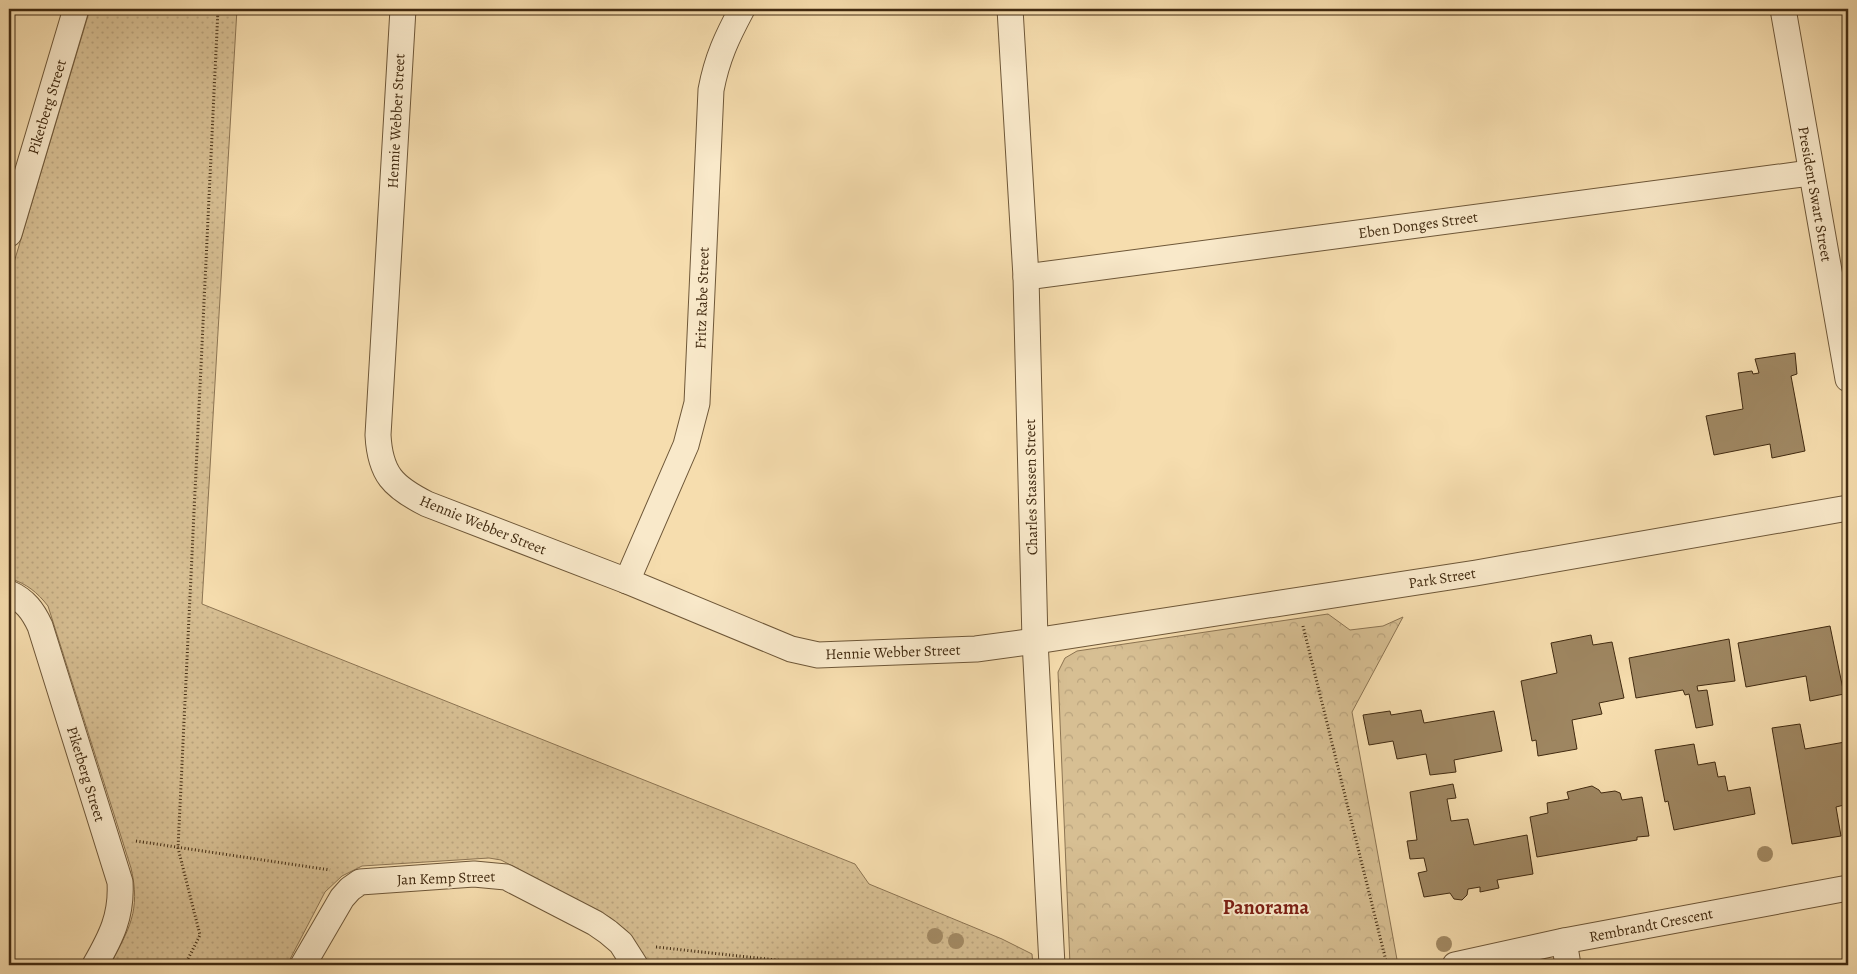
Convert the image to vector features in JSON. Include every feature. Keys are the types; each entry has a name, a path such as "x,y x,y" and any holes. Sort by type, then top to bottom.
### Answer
{"street":[{"name":"Piketberg Street","path":"9,234 76,9"},
{"name":"Hennie Webber Street","path":"403,9 378,435 379,453 386,471 396,485 428,504 627,581 791,650 818,656 976,649 1035,642"},
{"name":"Fritz Rabe Street","path":"627,581 686,444 697,403 710,90 716,63 742,9"},
{"name":"Charles Stassen Street","path":"1010,9 1026,277 1035,642 1052,965"},
{"name":"President Swart Street","path":"1782,9 1848,379"},
{"name":"Eben Donges Street","path":"1026,277 1810,173"},
{"name":"Park Street","path":"1035,642 1476,573 1848,508"},
{"name":"Piketberg Street","path":"9,593 24,602 34,614 40,626 120,882 121,899 112,935 95,965"},
{"name":"Jan Kemp Street","path":"360,882 474,874 506,876 595,923 621,944 634,965"},
{"path":"303,965 342,898 360,882"},
{"name":"Rembrandt Crescent","path":"1455,965 1566,953 1848,888"}],"path":[{"path":"185,965 200,935 178,848 218,9"},
{"path":"1296,601 1387,965"},
{"path":"106,836 341,871 360,882"},
{"path":"621,944 822,965"}],"green space":[{"path":"90,9 237,9 202,604 855,864 869,884 1002,939 1032,954 1033,965 649,965 628,932 611,918 501,860 489,858 362,866 342,876 325,892 287,965 110,965 128,930 134,908 135,896 131,868 48,606 31,589 9,578 9,279"},
{"path":"1328,614 1350,630 1383,626 1403,617 1352,712 1398,965 1070,965 1058,672 1065,658 1077,651"}],"building":[{"path":"1795,353 1797,374 1791,376 1805,451 1772,458 1770,444 1714,455 1706,416 1743,409 1738,373 1752,371 1753,374 1759,373 1755,359"},
{"path":"1830,626 1844,694 1810,701 1806,676 1746,687 1738,643"},
{"path":"1591,635 1593,645 1612,642 1624,698 1599,703 1602,714 1572,720 1577,749 1538,756 1536,740 1532,741 1521,681 1557,673 1551,643"},
{"path":"1729,639 1735,681 1697,686 1698,691 1707,690 1713,725 1696,728 1689,694 1685,695 1683,690 1636,698 1629,658"},
{"path":"1421,710 1424,723 1494,711 1502,751 1454,760 1456,772 1430,775 1426,754 1397,759 1393,741 1369,745 1363,715 1390,711 1391,715"},
{"path":"1800,724 1805,749 1845,742 1848,762 1848,804 1836,807 1841,836 1792,844 1772,728"},
{"path":"1694,744 1698,765 1715,762 1718,777 1725,776 1728,791 1750,787 1755,814 1674,830 1668,801 1665,802 1655,750"},
{"path":"1453,784 1456,798 1447,799 1451,821 1468,819 1474,845 1527,835 1533,874 1497,880 1499,888 1480,892 1480,887 1468,889 1467,895 1462,900 1454,899 1450,893 1424,897 1418,873 1427,871 1424,858 1410,859 1407,841 1417,840 1410,792"},
{"path":"1592,786 1601,793 1615,791 1620,793 1622,800 1642,797 1649,836 1637,837 1637,840 1537,857 1530,817 1548,813 1547,803 1569,799 1567,792"}],"district":[{"name":"Panorama","path":"1266,907"}]}
